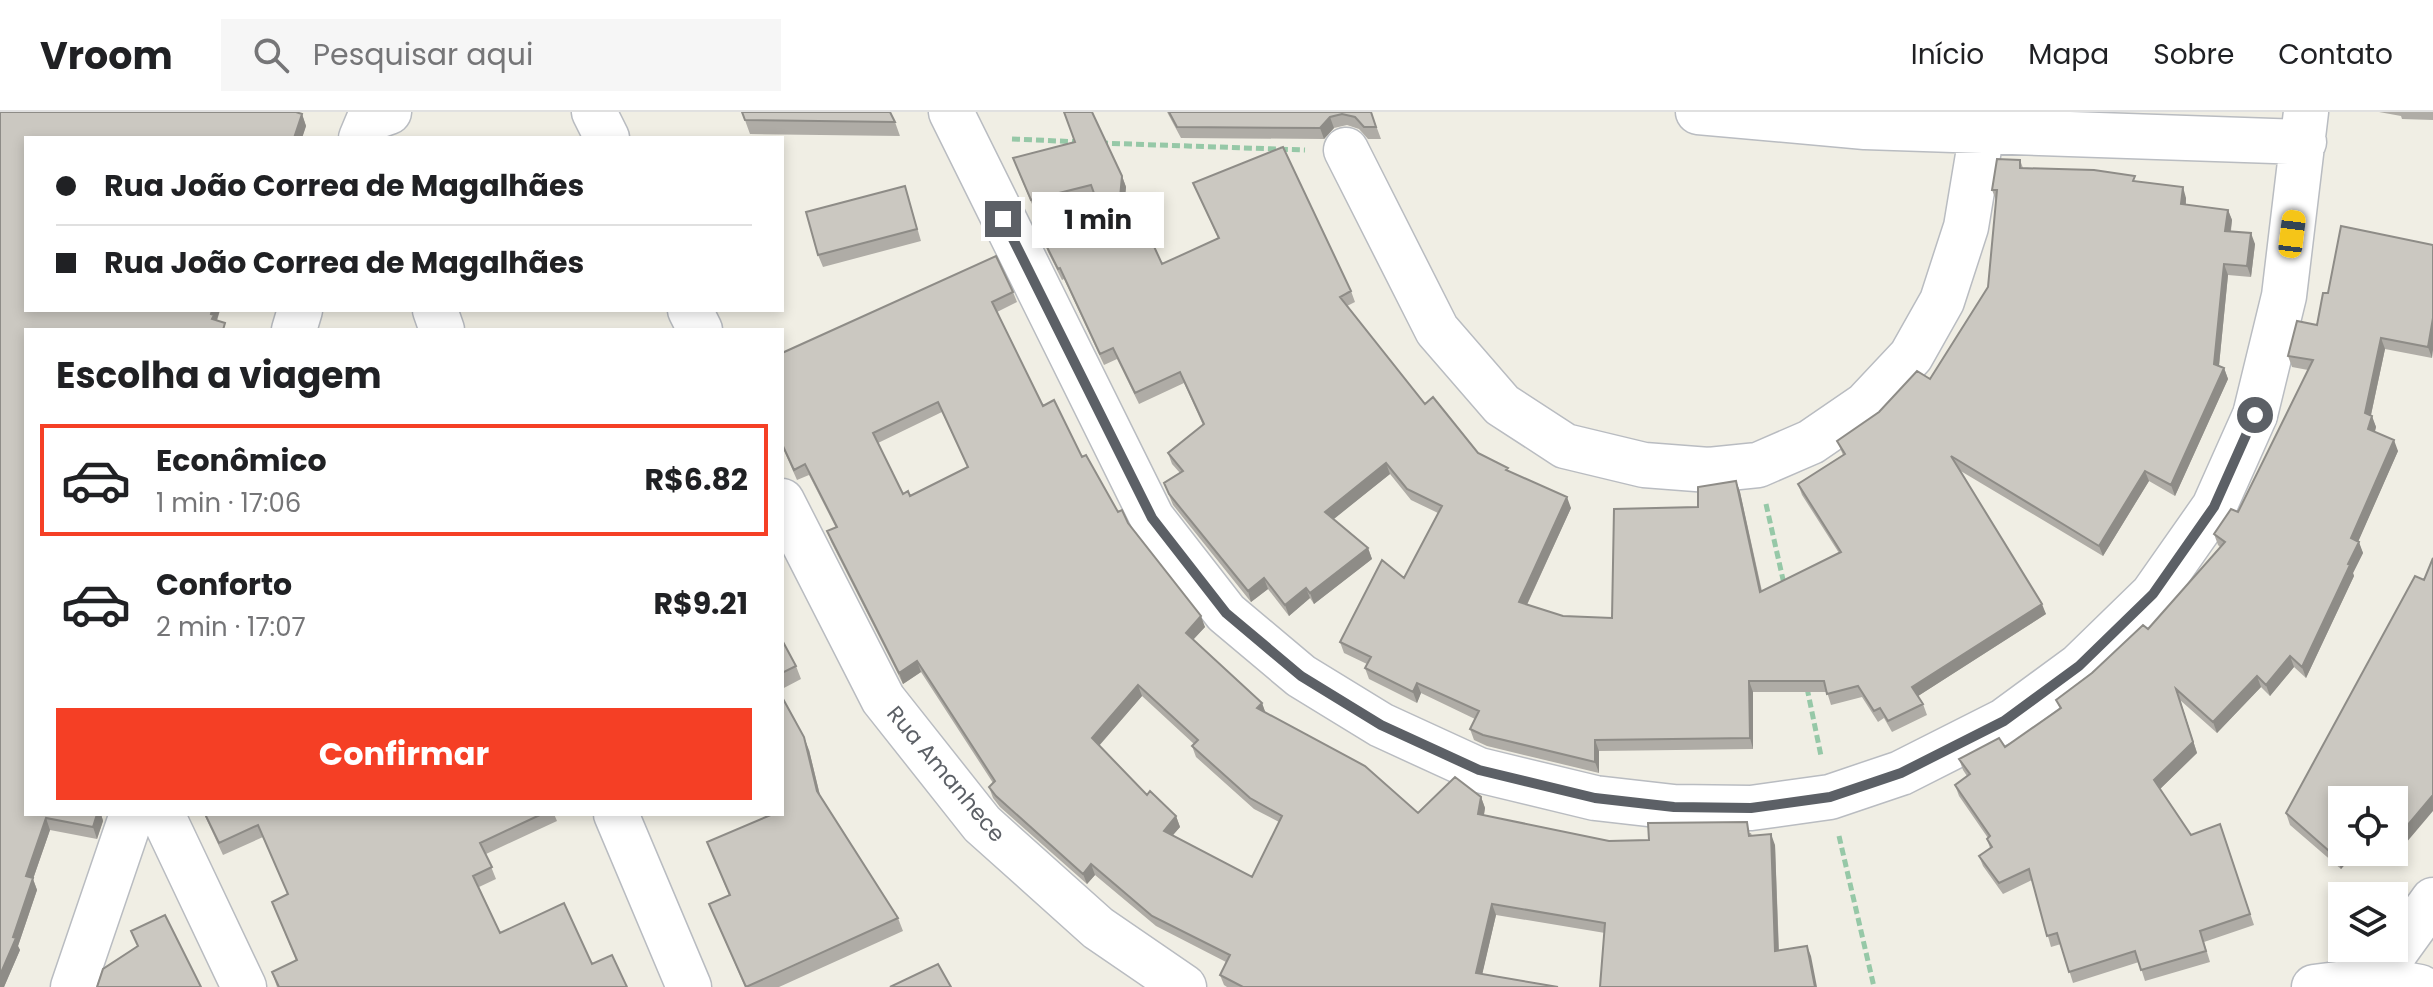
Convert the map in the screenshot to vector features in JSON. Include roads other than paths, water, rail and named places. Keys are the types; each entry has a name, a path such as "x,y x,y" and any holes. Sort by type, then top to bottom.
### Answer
{"street":[{"path":"594,112 606,136"},
{"path":"957,125 1152,518 1226,613 1301,676 1381,725 1479,770 1595,798 1674,807 1751,808 1830,797 1901,773 2004,721 2079,666 2153,594 2214,507 2255,415 2284,296 2305,127 1982,131 1865,120 1698,112"},
{"path":"1346,150 1437,330 1502,405 1565,446 1644,465 1709,470 1758,465 1811,442 1865,405 1911,356 1942,301 1966,227 1982,131"},
{"name":"Rua Amanhece","path":"784,505 883,699 982,824 1098,928 1184,987"},
{"path":"73,987 131,816"},
{"path":"163,816 244,987"},
{"path":"617,816 689,987"},
{"path":"2376,979 2433,900"},
{"path":"2314,987 2376,979 2420,987"}]}
